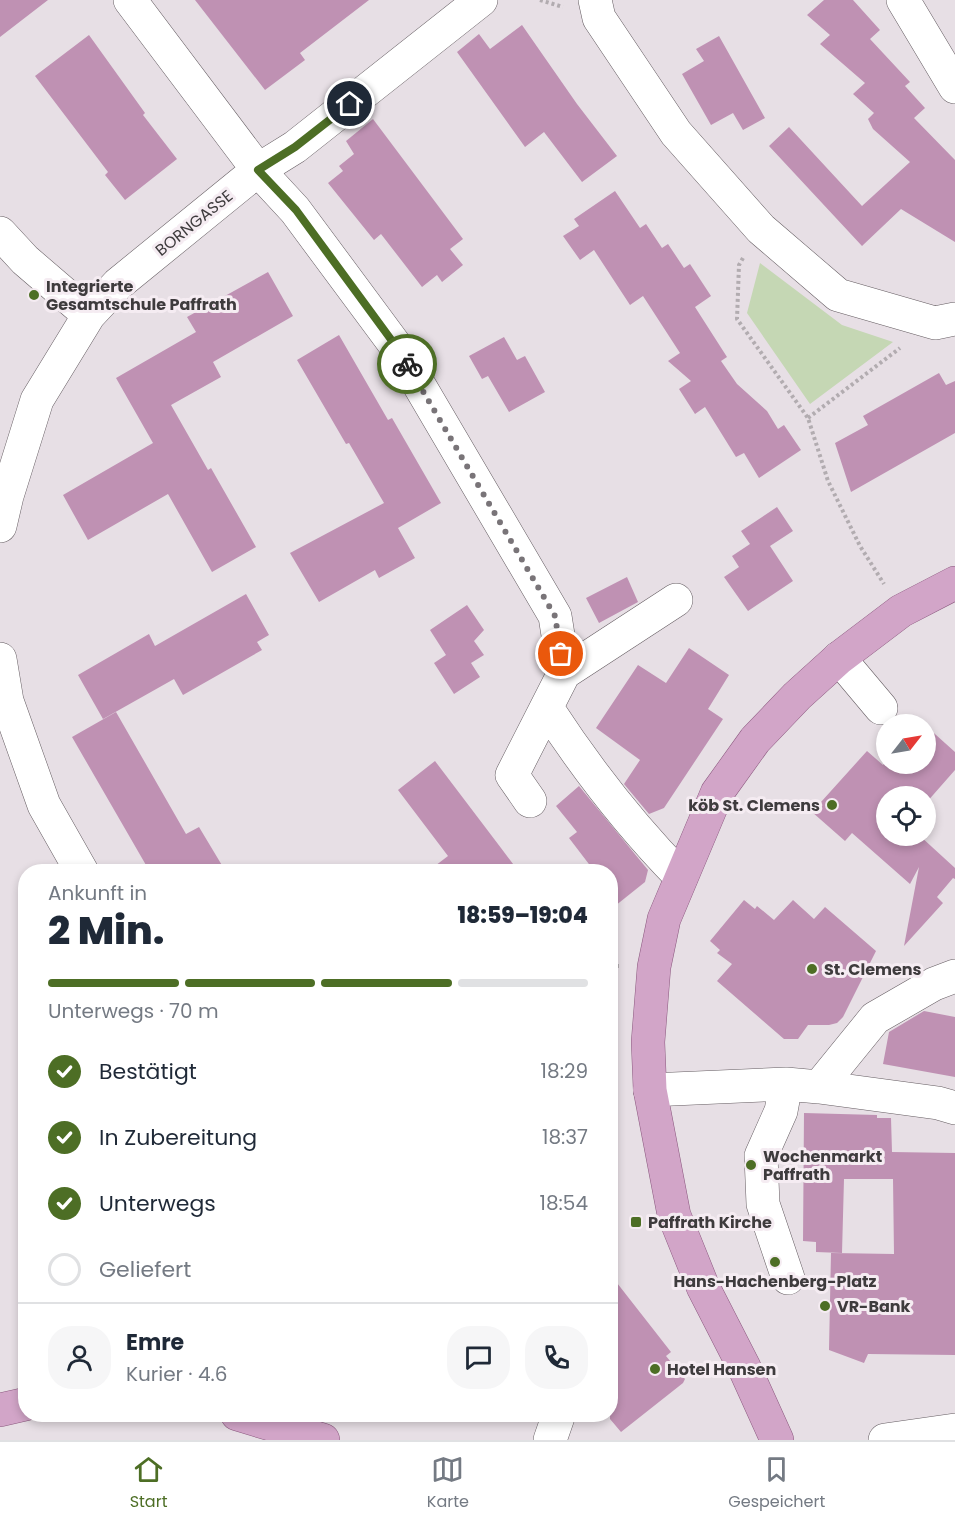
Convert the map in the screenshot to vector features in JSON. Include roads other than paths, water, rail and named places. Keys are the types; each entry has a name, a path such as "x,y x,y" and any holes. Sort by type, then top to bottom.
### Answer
{"main road":[{"path":"777,1440 744,1366 704,1287 674,1215 650,1090 648,1042 654,967 664,919 717,793 755,740 796,696 839,658 901,611 955,583"},
{"path":"0,1410 18,1406"},
{"path":"263,1422 323,1440"}],"street":[{"path":"130,0 258,170 296,210 398,349 555,616 564,673"},
{"name":"BORNGASSE","path":"2,506 37,400 89,315 118,284 258,170 295,147 481,0"},
{"path":"595,0 599,18 676,133 761,229 838,296 945,321"},
{"path":"903,0 955,87"},
{"path":"0,233 25,260 89,315"},
{"path":"530,801 512,775 564,673 676,600"},
{"path":"839,658 881,708"},
{"path":"0,659 7,701 44,805 77,864"},
{"path":"547,708 563,733 644,839 681,877"},
{"path":"819,1087 875,1018 934,984 955,976"},
{"path":"650,1090 786,1084 938,1103 955,1108"},
{"path":"786,1084 781,1111 761,1156 763,1204 788,1278"},
{"path":"550,1440 556,1422"},
{"path":"885,1440 938,1435"}],"place":[{"name":"Integrierte Gesamtschule Paffrath","path":"34,295"},
{"name":"köb St. Clemens","path":"832,805"},
{"name":"St. Clemens","path":"812,969"},
{"name":"Wochenmarkt Paffrath","path":"751,1165"},
{"name":"Paffrath Kirche","path":"636,1222"},
{"name":"Hans-Hachenberg-Platz","path":"775,1262"},
{"name":"VR-Bank","path":"825,1306"},
{"name":"Hotel Hansen","path":"655,1369"}]}
